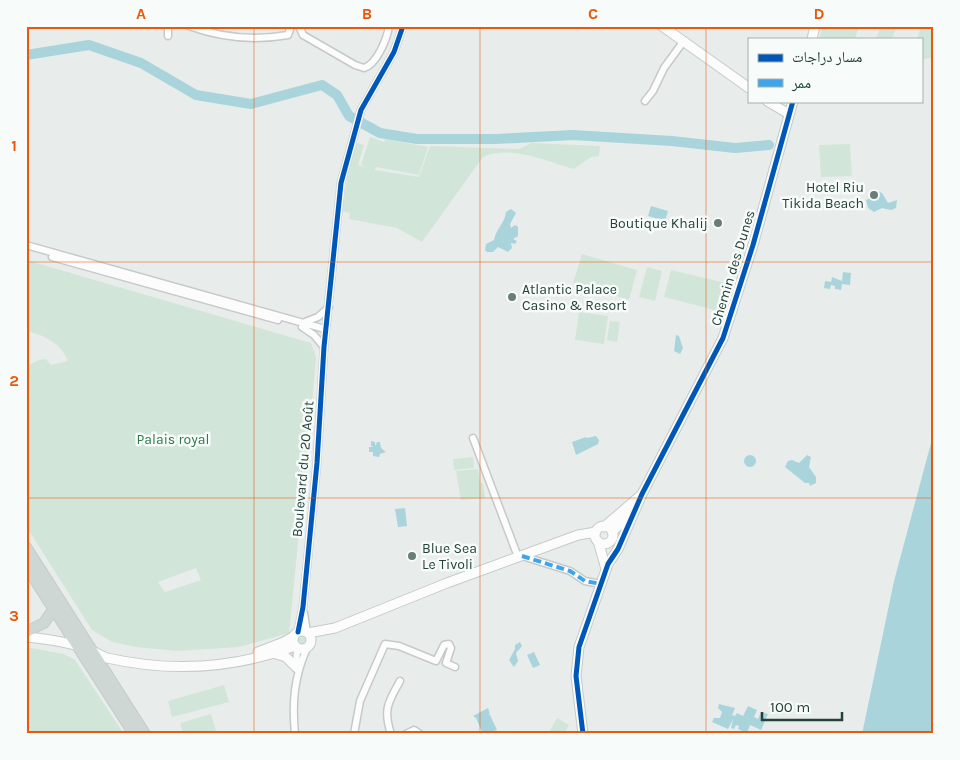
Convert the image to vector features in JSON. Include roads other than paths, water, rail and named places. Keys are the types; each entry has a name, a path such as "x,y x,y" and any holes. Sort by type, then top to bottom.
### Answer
{"main road":[{"path":"26,547 144,734"},
{"path":"26,566 78,644 134,734"},
{"path":"26,632 44,623 54,608"}],"street":[{"path":"168,26 168,36"},
{"path":"189,26 227,37 264,38 288,35 291,26"},
{"path":"299,26 303,35 355,65 364,68 372,63 386,38 389,26"},
{"name":"Boulevard du 20 Août","path":"302,633 317,463 325,331 341,183 351,140 361,110 394,52 403,26"},
{"path":"662,26 748,87"},
{"path":"645,101 654,91 664,68 683,42"},
{"path":"769,102 789,114"},
{"name":"Chemin des Dunes","path":"583,734 576,659 607,567 622,541 642,494 721,344 741,287 792,102"},
{"path":"26,245 303,325 324,347"},
{"path":"26,249 325,331"},
{"path":"303,325 318,317 329,307"},
{"path":"473,438 520,556"},
{"path":"603,535 642,494"},
{"name":"Chemin des Dunes","path":"603,535 637,505"},
{"path":"91,650 159,661 201,662 259,652 302,633 332,629 583,533 603,535"},
{"path":"603,535 607,567"},
{"path":"520,556 570,571 585,580 601,584"},
{"path":"26,637 78,644 106,657 129,662 184,667 226,664 296,647 309,647 332,629"},
{"path":"296,678 312,639 302,633"},
{"path":"294,734 293,712 296,647 302,633"},
{"path":"354,734 360,701 385,644 399,646 436,661 444,645 449,644 451,648 446,663 455,667"},
{"path":"273,654 286,657 295,666"},
{"path":"391,734 385,715 400,681"},
{"path":"406,734 414,730 420,734"}],"water":[{"path":"877,191 882,193 888,203 897,200 896,208 891,210 882,208 874,212 868,208 866,200 874,196"},
{"path":"651,206 668,211 665,221 648,216"},
{"path":"511,209 516,213 510,224 511,228 515,225 518,227 518,236 513,239 517,241 515,244 511,243 512,248 508,252 498,247 493,252 487,252 485,250 486,244 494,240 506,212"},
{"path":"843,272 851,273 850,285 842,284 841,290 835,289 835,286 831,285 830,289 824,288 825,281 831,282 832,277 842,281"},
{"path":"676,335 679,336 683,348 680,354 674,351"},
{"path":"934,432 934,734 862,734 894,581"},
{"path":"596,436 599,440 598,444 576,455 572,442"},
{"path":"371,441 375,442 375,446 377,442 380,442 381,448 386,452 380,454 379,457 373,456 373,452 369,452 369,447 374,447 371,446"},
{"path":"752,455 755,456 755,466 748,467 745,466 744,459 745,456"},
{"path":"807,455 811,457 809,467 816,477 816,483 810,486 809,483 805,483 785,467 788,461 792,460 799,463"},
{"path":"405,508 407,526 398,527 395,509"},
{"path":"520,642 522,646 516,653 518,661 514,667 509,660 515,645"},
{"path":"534,652 540,665 533,668 527,655"},
{"path":"719,704 735,708 732,715 735,716 737,713 743,716 748,706 757,710 754,717 758,719 761,712 768,714 761,730 750,725 747,733 738,729 739,726 736,725 734,729 731,728 733,719 728,729 712,722 714,718 720,718 722,712 718,708"},
{"path":"488,708 490,714 488,715 490,715 497,730 483,734 476,718 473,716"}],"waterway":[{"path":"26,55 89,45 141,63 196,95 251,104 322,85 337,95 349,116 380,133 417,139 496,139 573,135 672,141 735,148 769,145"}],"place":[{"name":"Hotel Riu Tikida Beach","path":"874,195"},
{"name":"Boutique Khalij","path":"718,223"},
{"name":"Atlantic Palace Casino & Resort","path":"512,297"},
{"name":"Blue Sea Le Tivoli","path":"412,556"}],"park label":[{"name":"Palais royal","path":"173,439"}]}
